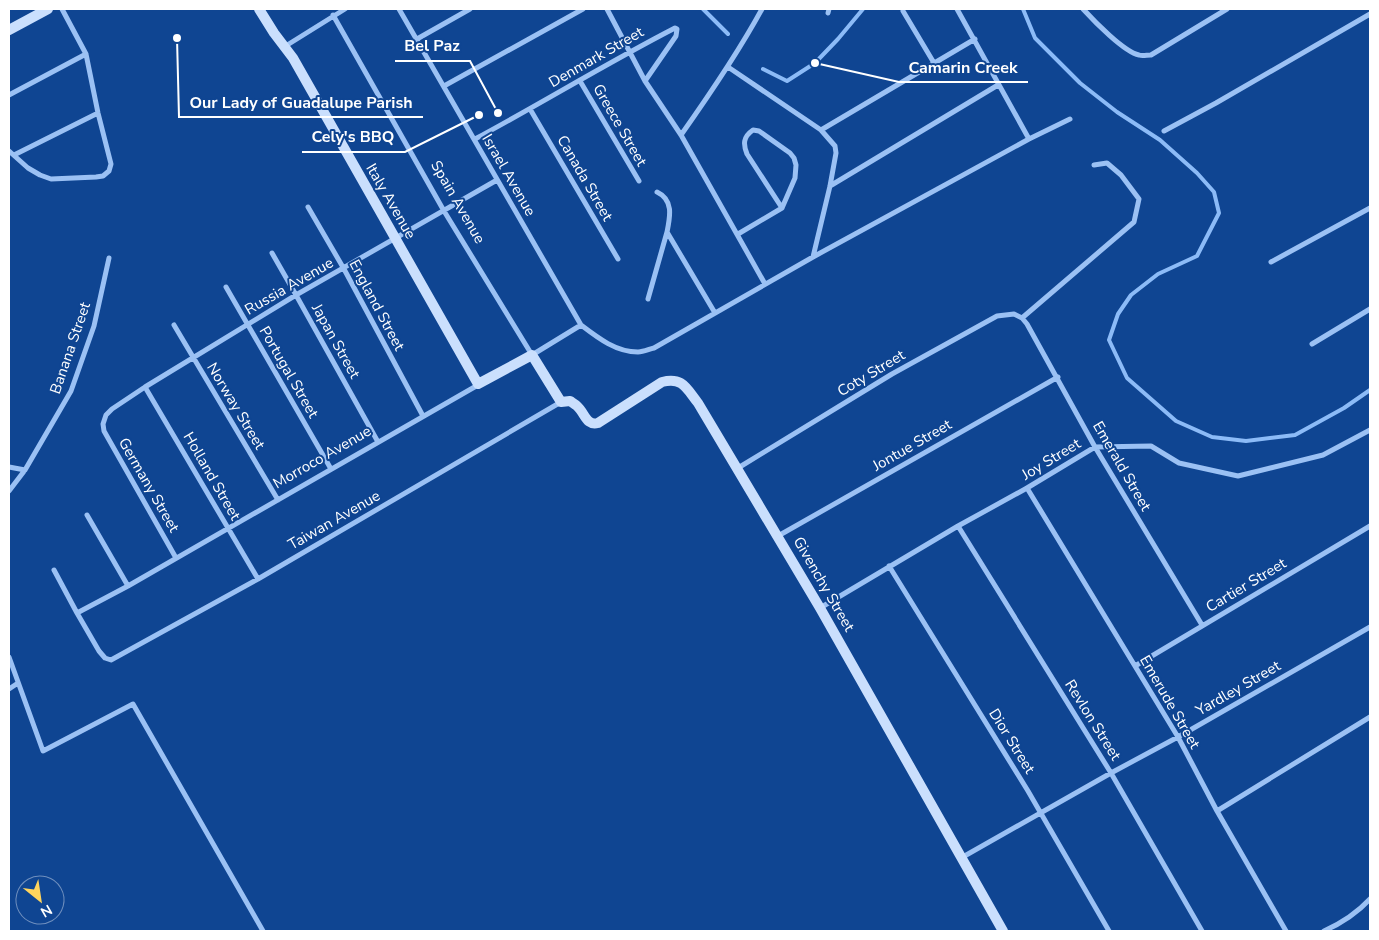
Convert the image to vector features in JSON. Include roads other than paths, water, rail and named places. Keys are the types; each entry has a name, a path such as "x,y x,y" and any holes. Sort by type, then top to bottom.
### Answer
{"street":[{"path":"9,30 34,12 48,9"},
{"path":"62,9 86,54 111,164 109,171 104,176 51,179 28,168 11,153 98,113"},
{"name":"Italy Avenue","path":"259,9 293,58 478,384"},
{"path":"284,47 345,9"},
{"name":"Israel Avenue","path":"399,9 581,325 608,345 640,352 654,348 714,313"},
{"path":"417,39 470,9"},
{"path":"444,86 583,9"},
{"path":"607,9 645,81 681,135 765,284"},
{"path":"681,135 728,67 762,9"},
{"path":"958,9 1029,139"},
{"path":"1083,9 1128,50 1139,56 1151,55 1227,9"},
{"path":"903,11 934,63"},
{"path":"1164,131 1370,14"},
{"name":"Spain Avenue","path":"333,15 444,210 561,402"},
{"name":"Denmark Street","path":"475,140 629,52 675,28 676,36 645,81"},
{"path":"821,130 975,39"},
{"path":"9,95 86,54"},
{"path":"728,67 821,130 834,146 836,153 830,186 813,257"},
{"name":"Greece Street","path":"580,81 639,181"},
{"path":"830,186 998,85"},
{"name":"Canada Street","path":"530,109 618,259"},
{"path":"667,232 714,313 1029,139 1070,119"},
{"path":"738,234 782,208 795,178 796,165 790,153 759,132 752,130 744,139 747,154 782,208"},
{"path":"1022,318 1134,222 1139,199 1121,175 1107,163 1094,165"},
{"name":"Russia Avenue","path":"103,424 106,416 112,409 145,387 296,295 497,180"},
{"path":"648,299 667,232 670,214 666,198 657,192"},
{"name":"England Street","path":"308,207 344,269 423,416"},
{"path":"1271,262 1370,208"},
{"name":"Japan Street","path":"272,253 378,442"},
{"name":"Banana Street","path":"9,491 25,470 72,392 94,326 109,258"},
{"name":"Portugal Street","path":"226,287 330,469"},
{"path":"1312,344 1370,309"},
{"name":"Coty Street","path":"738,468 892,374 998,316 1014,314 1022,318"},
{"name":"Emerald Street","path":"1022,318 1202,625"},
{"name":"Norway Street","path":"174,325 278,500"},
{"name":"Morroco Avenue","path":"77,613 128,586 478,384 532,356 581,325"},
{"name":"Jontue Street","path":"778,536 1058,377"},
{"name":"Givenchy Street","path":"561,402 570,401 578,406 588,422 592,424 598,423 662,382 673,379 683,384 698,403 778,536 1003,931"},
{"name":"Holland Street","path":"145,387 258,579"},
{"name":"Taiwan Avenue","path":"77,613 104,658 111,660 118,657 258,579 561,402"},
{"name":"Germany Street","path":"103,424 104,431 176,558"},
{"name":"Joy Street","path":"820,608 889,566 1096,447 1151,446 1179,463 1238,476 1323,455 1370,430"},
{"path":"9,467 25,470"},
{"name":"Emerude Street","path":"1027,488 1178,737 1217,811 1286,931"},
{"path":"87,515 128,586"},
{"name":"Revlon Street","path":"958,526 1111,773 1202,931"},
{"name":"Cartier Street","path":"1135,666 1370,526"},
{"name":"Dior Street","path":"889,566 1041,812 1109,931"},
{"path":"54,570 77,613"},
{"name":"Yardley Street","path":"960,858 1178,737 1370,627"},
{"path":"9,657 44,751 133,704 263,931"},
{"path":"9,689 18,683"},
{"path":"1217,811 1370,717"},
{"path":"1324,931 1343,922 1370,899"}],"waterway":[{"path":"703,9 728,34"},
{"path":"763,69 787,81 815,63 863,9"},
{"path":"1023,9 1035,38 1080,83 1117,112 1160,140 1197,173 1214,192 1219,213 1197,256 1158,274 1131,295 1118,314 1109,340 1127,378 1176,421 1212,437 1246,441 1295,435 1344,408 1370,390"}],"place":[{"name":"Our Lady of Guadalupe Parish","path":"177,38"},
{"name":"Camarin Creek","path":"815,63"},
{"name":"Bel Paz","path":"498,113"},
{"name":"Cely's BBQ","path":"479,115"}]}
